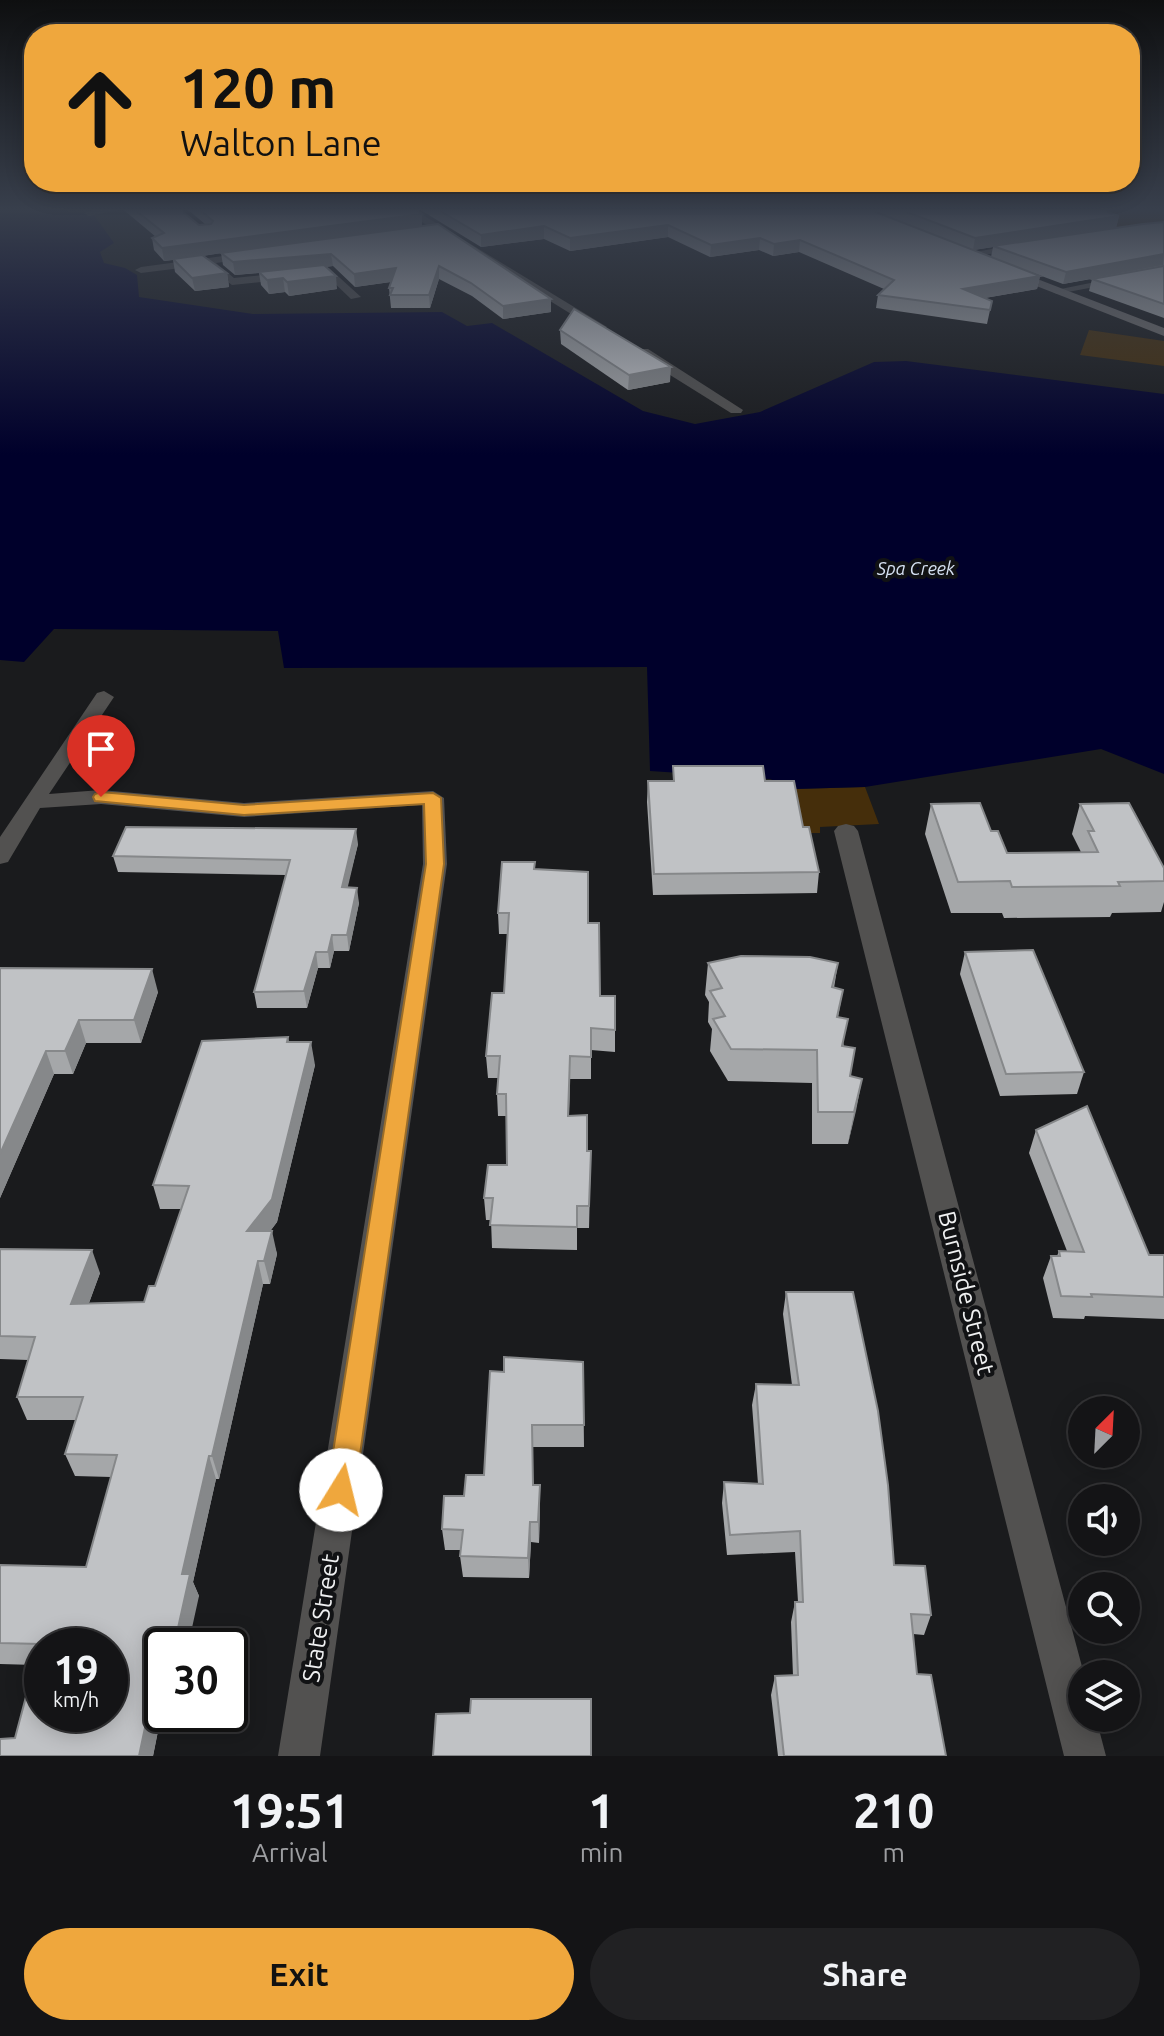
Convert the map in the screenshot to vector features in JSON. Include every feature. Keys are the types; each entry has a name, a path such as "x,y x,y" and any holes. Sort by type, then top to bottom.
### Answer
{"main road":[{"path":"1057,291 1164,332"}],"street":[{"path":"349,291 355,297"},
{"path":"541,291 619,338"},
{"path":"632,346 736,410"},
{"path":"0,857 32,802 104,697"},
{"name":"State Street","path":"32,802 101,797 244,810 433,798 435,864 299,1756"},
{"name":"Burnside Street","path":"846,831 1085,1756"}],"shaded area":[{"path":"1089,330 1164,341 1164,366 1080,355"},
{"path":"865,787 879,824 820,827 820,833 803,833 795,789"}],"water":[{"name":"Spa Creek","path":"0,291 138,291 139,297 253,314 442,312 467,326 492,323 643,411 695,424 760,412 874,362 906,361 1164,394 1164,774 1101,749 865,787 795,789 770,779 650,771 647,667 284,668 278,631 54,629 24,662 0,660"}],"building":[{"path":"392,291 430,291 429,295 390,295"},
{"path":"482,291 539,291 551,299 503,306"},
{"path":"882,291 968,291 992,301 990,310 878,295"},
{"path":"1126,291 1164,291 1164,304"},
{"path":"574,309 671,367 629,375 560,330"},
{"path":"673,766 763,766 765,781 794,781 803,827 809,827 819,872 654,874 648,781 674,781"},
{"path":"980,803 991,831 998,831 1007,853 1098,852 1088,831 1094,831 1080,804 1129,803 1164,868 1164,881 1118,882 1120,886 1012,887 1010,881 958,882 931,804"},
{"path":"126,827 356,829 342,887 357,888 347,935 332,935 328,952 316,952 304,991 254,992 290,860 113,856"},
{"path":"502,862 535,862 534,869 588,872 588,923 599,923 600,996 615,996 615,1030 591,1028 591,1057 570,1056 568,1116 587,1115 587,1151 591,1151 589,1206 577,1206 577,1227 490,1225 493,1198 484,1198 488,1165 507,1165 506,1094 497,1094 500,1056 486,1056 492,993 504,993 509,913 498,913"},
{"path":"1033,950 1084,1072 1006,1074 965,952"},
{"path":"741,956 810,957 838,963 832,987 843,990 837,1017 848,1019 842,1046 855,1048 850,1076 862,1079 854,1112 818,1112 817,1050 731,1049 713,1019 725,1016 710,991 722,988 708,963"},
{"path":"0,968 152,969 134,1020 79,1020 65,1051 46,1051 0,1154"},
{"path":"288,1037 287,1042 311,1042 272,1199 247,1231 272,1231 264,1261 258,1261 212,1456 209,1456 182,1574 190,1574 178,1628 144,1628 144,1732 139,1756 0,1756 0,1739 15,1738 24,1704 24,1732 128,1732 128,1628 24,1628 24,1644 0,1643 0,1565 86,1567 117,1455 65,1454 83,1397 17,1397 35,1337 0,1336 0,1249 92,1250 71,1304 144,1302 149,1286 155,1286 189,1186 153,1185 202,1041"},
{"path":"1087,1106 1149,1255 1164,1255 1164,1297 1061,1296 1051,1256 1060,1256 1059,1251 1084,1252 1036,1130"},
{"path":"786,1292 853,1292 878,1411 894,1565 925,1566 931,1615 911,1614 917,1674 931,1675 946,1756 784,1756 775,1676 798,1675 795,1602 803,1602 800,1531 730,1535 724,1482 763,1484 756,1384 799,1385"},
{"path":"504,1357 583,1362 584,1425 532,1425 533,1485 540,1485 538,1522 530,1522 528,1558 460,1556 463,1530 442,1529 444,1496 464,1496 466,1475 484,1475 490,1371 504,1372"},
{"path":"471,1699 591,1699 591,1756 433,1756 436,1714 470,1713"}],"route":[{"path":"101,797 244,810 433,798 435,864 341,1490"}]}
